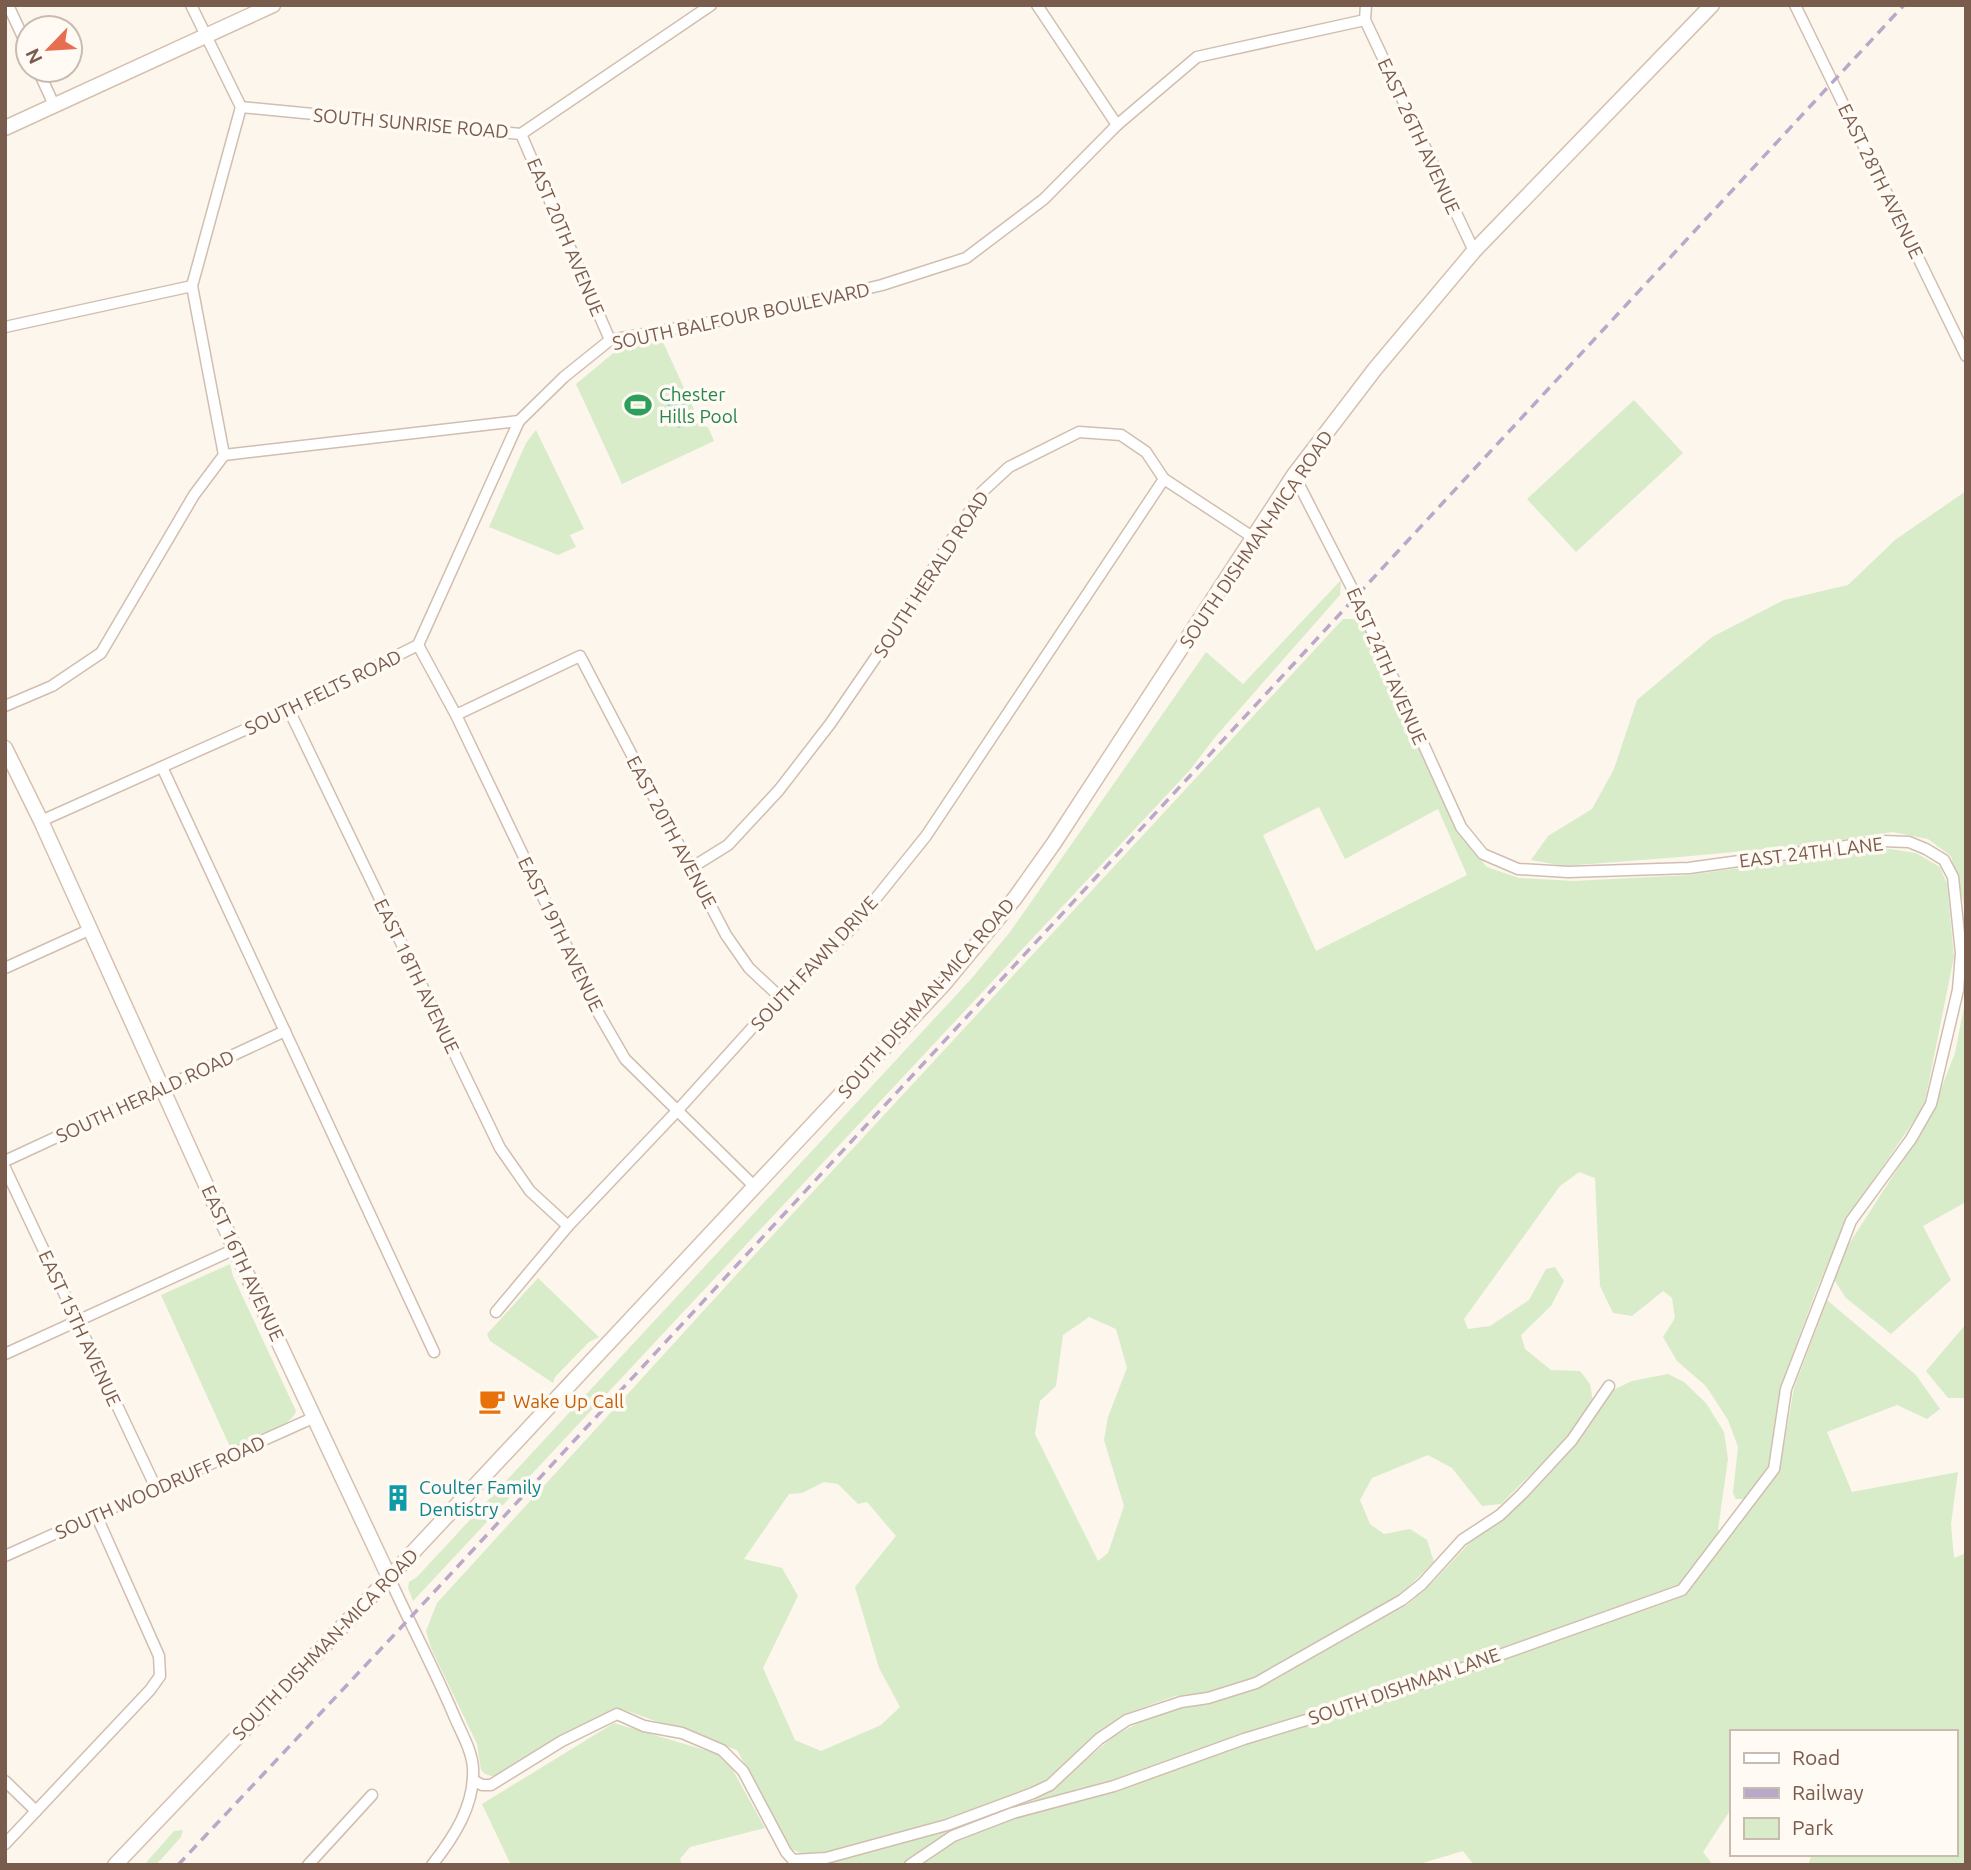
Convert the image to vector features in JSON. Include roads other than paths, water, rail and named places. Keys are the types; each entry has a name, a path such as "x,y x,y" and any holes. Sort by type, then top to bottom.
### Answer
{"main road":[{"path":"5,128 273,5"},
{"name":"SOUTH DISHMAN-MICA ROAD","path":"115,1865 389,1577 943,985 1015,898 1054,843 1294,475 1374,369 1474,251 1712,5"},
{"name":"EAST 16TH AVENUE","path":"5,748 389,1577"}],"street":[{"path":"5,706 52,686 101,653 194,495 223,455 192,286 241,107 191,5"},
{"name":"SOUTH SUNRISE ROAD","path":"241,107 521,134 711,5"},
{"path":"1037,5 1117,125"},
{"path":"1365,20 1366,5"},
{"name":"EAST 28TH AVENUE","path":"1795,5 1966,356"},
{"name":"SOUTH BALFOUR BOULEVARD","path":"519,421 564,377 610,340 774,311 882,285 966,258 1044,199 1117,125 1196,57 1365,20"},
{"name":"EAST 26TH AVENUE","path":"1365,20 1474,251"},
{"path":"44,84 54,105"},
{"name":"EAST 20TH AVENUE","path":"521,134 610,340"},
{"path":"5,327 192,286"},
{"path":"223,455 519,421"},
{"name":"SOUTH FELTS ROAD","path":"41,821 289,710 418,645 519,421"},
{"name":"SOUTH HERALD ROAD","path":"691,868 728,845 779,790 830,724 887,641 982,492 1009,467 1079,432 1121,435 1146,452 1164,479 1254,538"},
{"name":"EAST 24TH AVENUE","path":"1294,475 1356,596 1461,827 1483,855"},
{"name":"SOUTH FAWN DRIVE","path":"496,1312 568,1226 780,997 852,928 926,836 1164,479"},
{"name":"EAST 19TH AVENUE","path":"418,645 456,715 599,1014 625,1059 755,1187"},
{"name":"EAST 20TH AVENUE","path":"456,715 580,656 726,935 750,968 780,997"},
{"name":"EAST 18TH AVENUE","path":"289,710 500,1148 530,1191 568,1226"},
{"path":"162,767 434,1352"},
{"name":"EAST 24TH LANE","path":"1483,855 1518,869 1595,872 1689,868 1882,841 1909,842 1944,860 1953,877 1961,953 1958,990 1931,1104 1911,1139 1851,1222 1787,1389"},
{"path":"5,968 91,929"},
{"name":"SOUTH HERALD ROAD","path":"5,1161 285,1031"},
{"name":"EAST 15TH AVENUE","path":"5,1168 156,1488"},
{"path":"5,1354 235,1249"},
{"path":"432,1865 450,1842 469,1803 473,1780 482,1785 491,1785 562,1741 617,1714 644,1726 682,1733 722,1750 733,1759 743,1771 786,1852 793,1860 826,1858 960,1821 1004,1805 1050,1785 1105,1735 1127,1720 1171,1705 1208,1698 1256,1683 1402,1600 1422,1584 1462,1540 1500,1515 1522,1494 1572,1440 1609,1386"},
{"name":"SOUTH DISHMAN LANE","path":"910,1865 953,1836 1013,1813 1114,1786 1244,1739 1385,1696 1682,1590 1774,1469 1787,1389"},
{"name":"SOUTH WOODRUFF ROAD","path":"5,1556 315,1417"},
{"path":"5,1844 150,1690 160,1676 159,1656 97,1517"},
{"name":"EAST 16TH AVENUE","path":"389,1577 469,1750 473,1780"},
{"path":"5,1781 36,1811"},
{"path":"308,1865 372,1795"}],"water":[{"path":"680,394 693,421 679,427 666,400"}],"railway":[{"path":"178,1865 1904,5"}],"place":[{"name":"Chester Hills Pool","path":"638,405"},
{"name":"Wake Up Call","path":"492,1401"},
{"name":"Coulter Family Dentistry","path":"398,1498"}]}
